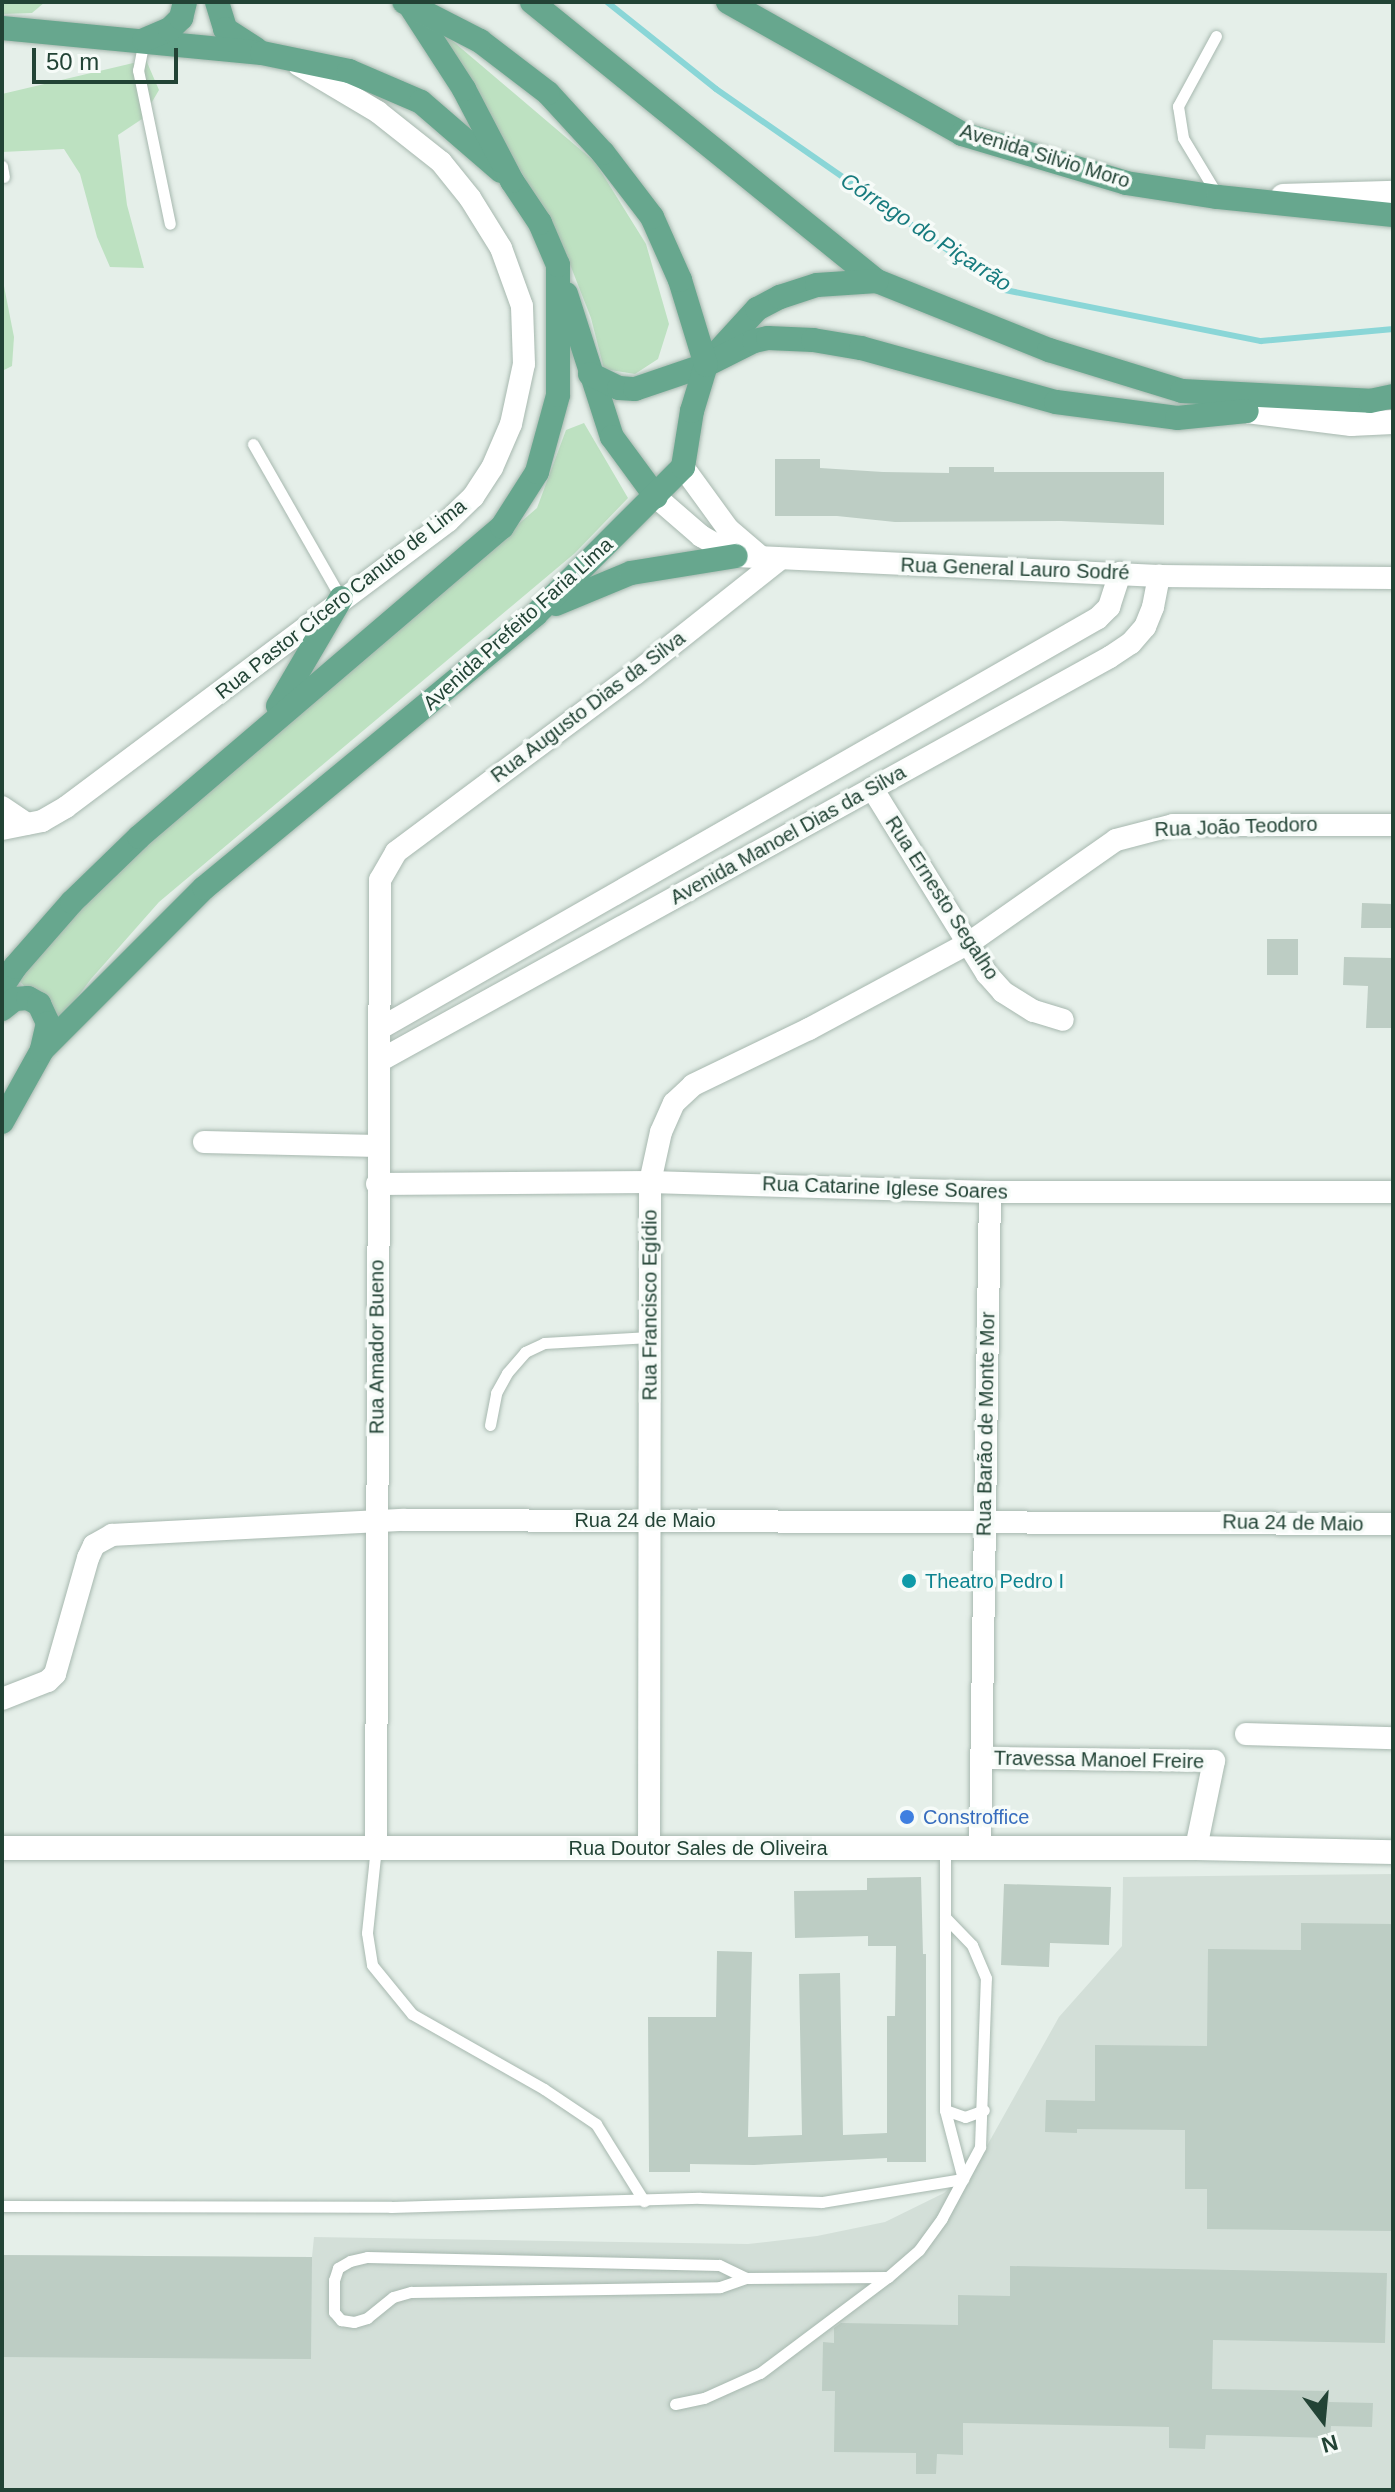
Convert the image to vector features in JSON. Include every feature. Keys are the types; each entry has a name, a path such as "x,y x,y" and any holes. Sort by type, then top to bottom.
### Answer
{"main road":[{"path":"144,40 170,29 181,18 185,2"},
{"path":"217,2 225,29 274,56"},
{"path":"532,2 877,281 1049,350 1247,411 1351,424 1393,422"},
{"name":"Avenida Silvio Moro","path":"728,2 962,134 1126,183 1228,197 1393,193"},
{"path":"407,3 480,41 548,93 603,153 652,217 668,248 706,365"},
{"path":"407,3 464,89 512,181 540,223 558,265 612,437 656,497"},
{"path":"2,28 144,40 274,56 349,71 421,102 512,181"},
{"path":"1228,197 1393,215"},
{"path":"2,987 15,967 72,902 269,723 502,527 522,499 549,438 558,395 558,265"},
{"path":"683,467 692,411 706,365 757,309 780,297 817,285 877,281"},
{"path":"590,374 619,388 635,389 706,365 754,341 768,338 813,340 861,348 1056,402 1177,418 1247,411"},
{"path":"1182,391 1370,401 1393,396"},
{"name":"Avenida Prefeito Faria Lima","path":"2,1122 42,1050 204,888 536,614 683,467"},
{"path":"536,614 631,573 736,556"},
{"path":"269,723 341,598"},
{"path":"2,1009 15,999 28,998 39,1004 48,1023 42,1050"},
{"name":"Rua Doutor Sales de Oliveira","path":"2,1848 1196,1848 1393,1852"}],"street":[{"name":"Rua Pastor Cícero Canuto de Lima","path":"2,829 42,821 66,807 341,598 448,521 473,497 492,468 520,398 524,364 522,306 501,248 470,198 441,162 378,112 274,56"},
{"path":"683,467 728,529 770,559"},
{"name":"Rua General Lauro Sodré","path":"656,497 701,536 736,556 1159,576 1393,578"},
{"name":"Rua Augusto Dias da Silva","path":"396,852 635,674 770,559"},
{"name":"Avenida Manoel Dias da Silva","path":"379,1029 1098,618 1109,607 1120,573"},
{"name":"Avenida Manoel Dias da Silva","path":"379,1061 1131,643 1145,627 1153,607 1159,576"},
{"name":"Rua Ernesto Segalho","path":"872,788 1003,992 1034,1011 1063,1020"},
{"path":"2,807 27,824"},
{"name":"Rua João Teodoro","path":"969,943 1116,840 1143,830 1173,825 1393,825"},
{"name":"Rua Amador Bueno","path":"376,1846 378,900 383,872 396,852"},
{"name":"Rua Francisco Egídio","path":"649,1848 650,1182 661,1132 674,1103 693,1085 809,1029 969,943"},
{"path":"400,1015 416,1041"},
{"path":"204,1142 378,1146"},
{"name":"Rua Catarine Iglese Soares","path":"377,1184 650,1182 990,1192 1393,1192"},
{"name":"Rua Barão de Monte Mor","path":"980,1849 990,1192"},
{"name":"Rua 24 de Maio","path":"2,1699 48,1681 55,1674 88,1558 102,1539 112,1535 177,1529 377,1521 649,1519 1393,1524"},
{"path":"1246,1734 1393,1738"},
{"name":"Travessa Manoel Freire","path":"983,1758 1214,1761 1196,1848"}],"lane":[{"path":"1216,36 1178,106 1183,138 1228,197"},
{"path":"144,40 138,70 170,224"},
{"path":"253,444 341,598"},
{"path":"490,1425 496,1393 507,1373 525,1352 544,1343 650,1337"},
{"path":"376,1846 367,1933 372,1965 412,2014 544,2089 596,2124 644,2201"},
{"path":"945,1848 945,2110 963,2179"},
{"path":"675,2404 704,2398 760,2373 888,2277 919,2250 942,2218 980,2147 984,2110 986,1978 972,1945 945,1917"},
{"path":"945,2110 965,2117 984,2110"},
{"path":"2,2206 391,2207 700,2198 822,2202 963,2179"},
{"path":"746,2278 719,2265 367,2257 338,2268 334,2280 334,2312 341,2320 354,2322 367,2318 393,2297 411,2292 720,2287 746,2278 888,2277"}],"shaded area":[{"path":"1393,1874 1393,2490 2,2490 2,2255 312,2257 314,2237 748,2244 817,2236 885,2222 944,2193 979,2160 1059,2017 1122,1946 1123,1877"}],"green space":[{"path":"2,2 45,2 32,13 2,14"},
{"path":"442,32 595,162 646,244 669,324 658,359 635,374 604,369 591,318 562,244"},
{"path":"146,60 159,90 142,119 118,135 127,205 144,268 110,267 97,237 80,174 64,149 2,152 2,94"},
{"path":"2,276 14,337 12,366 2,371"},
{"path":"584,423 628,498 575,553 159,902 91,979 58,1023 15,976 83,900 537,508 566,430"}],"building":[{"path":"775,459 820,459 820,468 883,472 949,473 949,467 994,467 994,472 1164,472 1164,525 1061,521 895,522 837,516 775,516"},
{"path":"1362,903 1393,904 1393,928 1361,928"},
{"path":"1267,939 1298,939 1298,975 1267,975"},
{"path":"1344,957 1393,958 1391,1028 1366,1028 1368,986 1343,985"},
{"path":"921,1877 923,1954 926,1954 926,2162 887,2162 887,2158 754,2165 690,2164 690,2172 649,2172 648,2017 716,2017 717,1951 752,1952 748,2137 802,2135 799,1974 840,1973 843,2135 887,2133 887,2016 895,2016 896,1946 868,1946 868,1936 795,1938 794,1891 867,1890 867,1878"},
{"path":"1004,1884 1111,1887 1109,1945 1050,1943 1049,1967 1001,1965"},
{"path":"1301,1923 1393,1924 1393,2231 1207,2229 1207,2189 1185,2189 1185,2130 1077,2129 1077,2133 1045,2132 1046,2100 1095,2101 1095,2045 1207,2046 1208,1949 1301,1950"},
{"path":"2,2255 312,2257 311,2359 2,2357"},
{"path":"1010,2266 1387,2273 1385,2343 1213,2340 1212,2389 1329,2391 1329,2402 1373,2403 1372,2427 1331,2426 1330,2438 1206,2435 1205,2449 1169,2448 1169,2427 963,2423 963,2455 937,2454 936,2474 916,2474 916,2453 834,2452 835,2391 822,2391 823,2342 834,2343 834,2328 841,2323 958,2325 958,2295 1010,2296"}],"waterway":[{"name":"Córrego do Piçarrão","path":"607,2 716,89 1005,290 1261,341 1393,329"}],"place":[{"name":"Theatro Pedro I","path":"909,1581"},
{"name":"Constroffice","path":"907,1817"}]}
